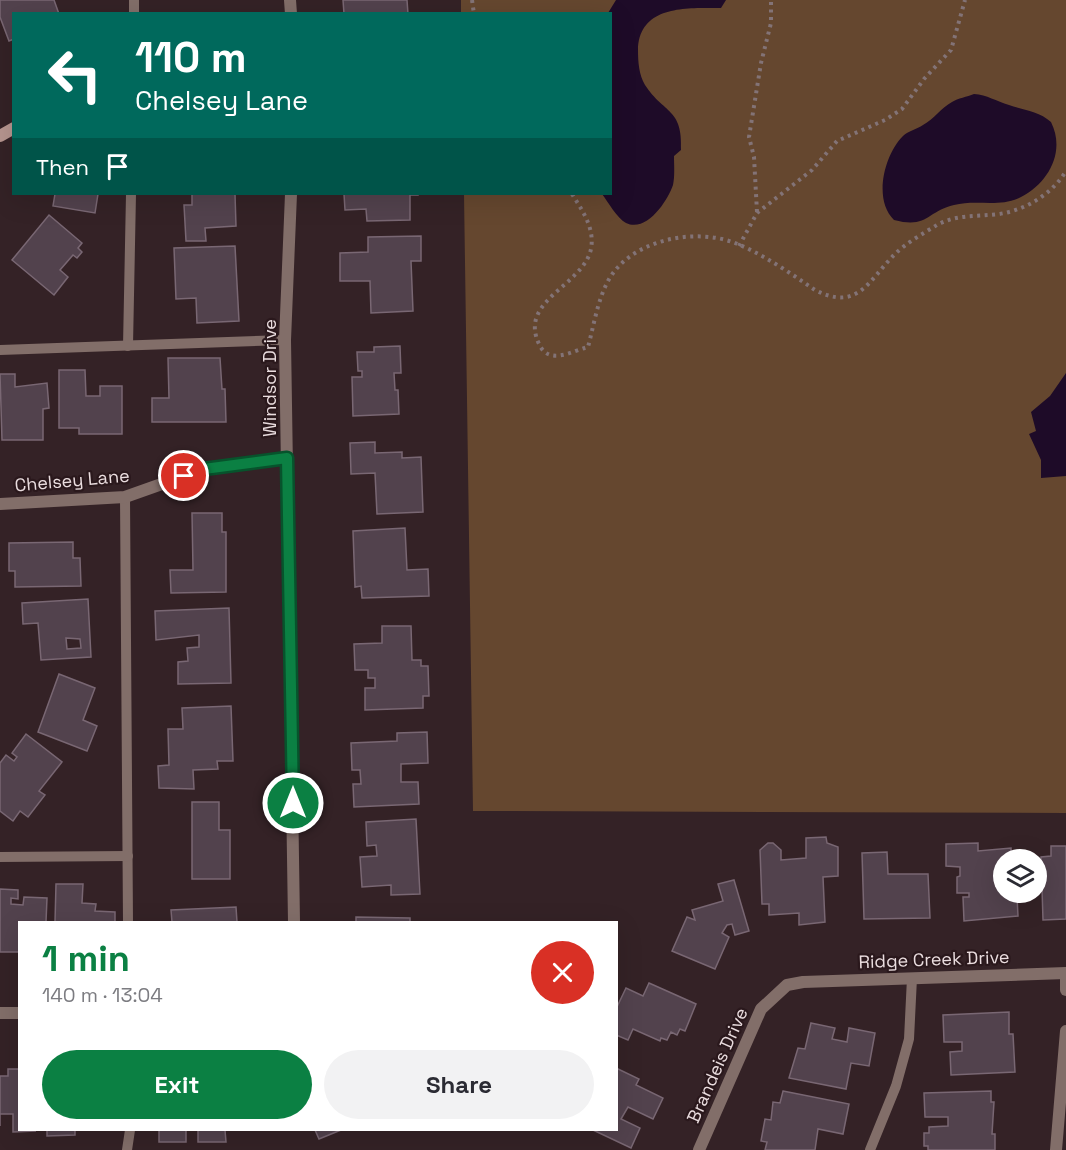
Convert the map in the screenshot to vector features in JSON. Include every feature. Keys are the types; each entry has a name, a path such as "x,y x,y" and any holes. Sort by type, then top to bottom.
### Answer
{"street":[{"name":"Windsor Drive","path":"291,195 285,340 294,921"},
{"name":"Chelsey Lane","path":"0,504 125,497 204,469 287,458"},
{"name":"Ridge Creek Drive","path":"802,982 1066,973"},
{"path":"1066,973 1066,990"},
{"name":"Brandeis Drive","path":"699,1150 761,1009 787,985 802,982"},
{"path":"0,1013 18,1013"},
{"path":"1056,1150 1066,1031"}],"lane":[{"path":"128,346 131,195"},
{"path":"0,350 285,340"},
{"path":"125,497 128,921"},
{"path":"0,857 128,856"},
{"path":"870,1150 896,1086 909,1039 912,978"},
{"path":"127,1150 130,1131"}],"path":[{"path":"757,213 754,157 749,137 761,63 771,23 771,0"},
{"path":"739,246 757,213 812,170 837,141 885,120 902,109 924,79 951,50 964,0"},
{"path":"573,195 587,218 591,249 576,277 548,299 538,313 536,337 540,347 547,354 557,357 588,347 597,307 609,279 639,252 659,242 680,238 710,237 739,246 828,297 843,299 852,296 879,274 896,252 950,218 1001,213 1029,204 1045,196 1066,171"}],"shaded area":[{"path":"461,0 1066,0 1066,813 473,811 464,195 612,195 612,12 461,12"},
{"path":"616,0 726,0 721,8 681,9 656,16 647,24 641,35 638,55 641,77 679,126 681,150 674,156 674,182 666,199 649,219 634,225 626,223 619,217 603,195 612,195 612,12 609,12"},
{"path":"974,94 1036,113 1051,122 1056,144 1052,166 1031,191 1013,200 996,203 962,203 945,208 921,221 894,220 884,201 883,190 886,166 896,144 905,134 927,123 948,104"},
{"path":"1066,373 1066,476 1041,478 1041,460 1029,434 1036,431 1031,412 1050,396"}],"building":[{"path":"0,0 54,0 58,12 12,12 12,40 9,41 0,17"},
{"path":"343,0 407,0 408,12 344,12"},
{"path":"55,195 98,195 95,213 53,206"},
{"path":"192,195 235,195 236,226 205,228 206,241 186,241 184,205 192,205"},
{"path":"344,195 410,195 410,220 367,221 366,209 345,210"},
{"path":"49,215 82,243 78,248 82,252 77,258 73,255 60,270 68,277 54,295 12,260"},
{"path":"421,236 421,261 411,261 413,311 371,313 370,281 340,281 340,253 368,252 368,237"},
{"path":"235,246 239,321 197,323 196,298 176,299 174,248"},
{"path":"400,346 401,373 394,373 395,390 398,390 399,414 353,416 352,377 362,377 362,371 358,371 357,352 374,352 374,347"},
{"path":"168,358 220,358 222,389 225,389 226,422 152,422 152,398 169,398"},
{"path":"59,370 85,370 86,396 100,396 100,386 122,386 122,434 79,434 79,428 59,428"},
{"path":"0,374 15,374 15,387 47,383 49,408 43,409 43,440 2,440"},
{"path":"375,442 375,453 402,452 402,458 421,457 423,512 377,514 375,473 351,474 350,443"},
{"path":"192,513 222,513 222,532 226,532 226,592 171,593 170,570 193,570"},
{"path":"405,528 407,570 428,569 429,596 362,598 361,586 355,587 353,531"},
{"path":"73,542 73,558 80,558 81,586 15,587 15,571 9,571 9,543"},
{"path":"88,599 91,657 41,660 38,623 23,624 22,603","holes":["66,638 80,639 81,648 67,649"]},
{"path":"229,608 231,683 178,684 178,662 188,661 187,648 199,647 199,635 156,640 155,611"},
{"path":"382,626 411,626 412,660 421,660 421,666 428,666 429,696 423,696 423,708 365,710 365,688 375,688 375,678 368,678 368,670 355,670 354,644 382,643"},
{"path":"59,674 95,688 83,720 97,726 87,751 38,732"},
{"path":"231,706 233,761 217,761 218,769 193,770 194,789 159,788 158,766 169,765 168,729 183,729 182,708"},
{"path":"427,732 428,763 401,764 401,782 418,782 419,804 354,807 353,784 361,784 360,770 352,770 351,743 397,741 397,733"},
{"path":"26,734 62,762 39,791 45,795 28,817 20,811 13,821 0,811 0,763 6,755 14,761 17,757 12,753"},
{"path":"192,802 219,802 219,830 230,830 230,879 192,879"},
{"path":"416,819 420,894 391,895 391,885 362,887 360,857 377,856 376,845 367,846 366,822"},
{"path":"826,837 827,843 838,847 838,876 823,877 825,922 799,925 799,913 769,915 769,904 762,904 760,850 768,843 773,843 781,850 781,860 806,858 806,838"},
{"path":"978,843 978,851 993,850 993,903 1017,903 1018,916 964,921 963,897 969,897 969,893 957,893 957,877 960,876 960,867 946,866 946,844"},
{"path":"1051,846 1066,846 1066,919 1043,920 1042,903 1047,903 1047,856 1051,856"},
{"path":"887,852 888,874 928,874 930,918 864,919 862,853"},
{"path":"734,880 749,931 735,935 732,924 727,925 722,933 729,937 715,969 672,951 687,917 695,920 692,910 723,901 718,884"},
{"path":"56,884 83,884 82,903 96,904 95,911 115,912 115,921 55,921"},
{"path":"0,889 18,890 18,899 11,898 11,904 23,905 24,897 47,898 46,921 18,921 18,952 0,952"},
{"path":"236,907 237,921 172,921 171,910"},
{"path":"356,917 410,918 410,921 356,921"},
{"path":"649,983 696,1004 685,1031 680,1029 677,1035 671,1032 667,1040 661,1038 660,1041 633,1029 628,1040 618,1036 618,1005 626,988 643,996"},
{"path":"1009,1012 1009,1034 1013,1034 1015,1072 951,1075 950,1052 962,1051 962,1042 944,1042 943,1015"},
{"path":"811,1023 835,1028 832,1039 847,1042 849,1028 875,1033 869,1066 851,1063 846,1089 789,1078 798,1048 805,1049"},
{"path":"8,1069 18,1069 18,1131 36,1131 13,1132 13,1114 0,1114 0,1076 8,1076"},
{"path":"618,1069 639,1079 636,1085 663,1098 653,1119 628,1107 621,1119 640,1128 631,1148 595,1131 618,1131"},
{"path":"783,1091 849,1104 843,1134 818,1129 815,1150 765,1150 767,1142 761,1141 765,1119 771,1120 773,1102 780,1103"},
{"path":"991,1091 991,1102 994,1102 992,1134 995,1134 995,1150 928,1150 928,1146 924,1146 924,1133 929,1133 929,1127 948,1126 948,1117 925,1117 924,1093"},
{"path":"47,1131 75,1131 75,1135 47,1136"},
{"path":"159,1131 186,1131 186,1142 159,1142"},
{"path":"198,1131 225,1131 226,1142 198,1142"},
{"path":"315,1131 339,1131 319,1139"}],"route":[{"path":"184,476 204,469 287,458 293,803"}]}
